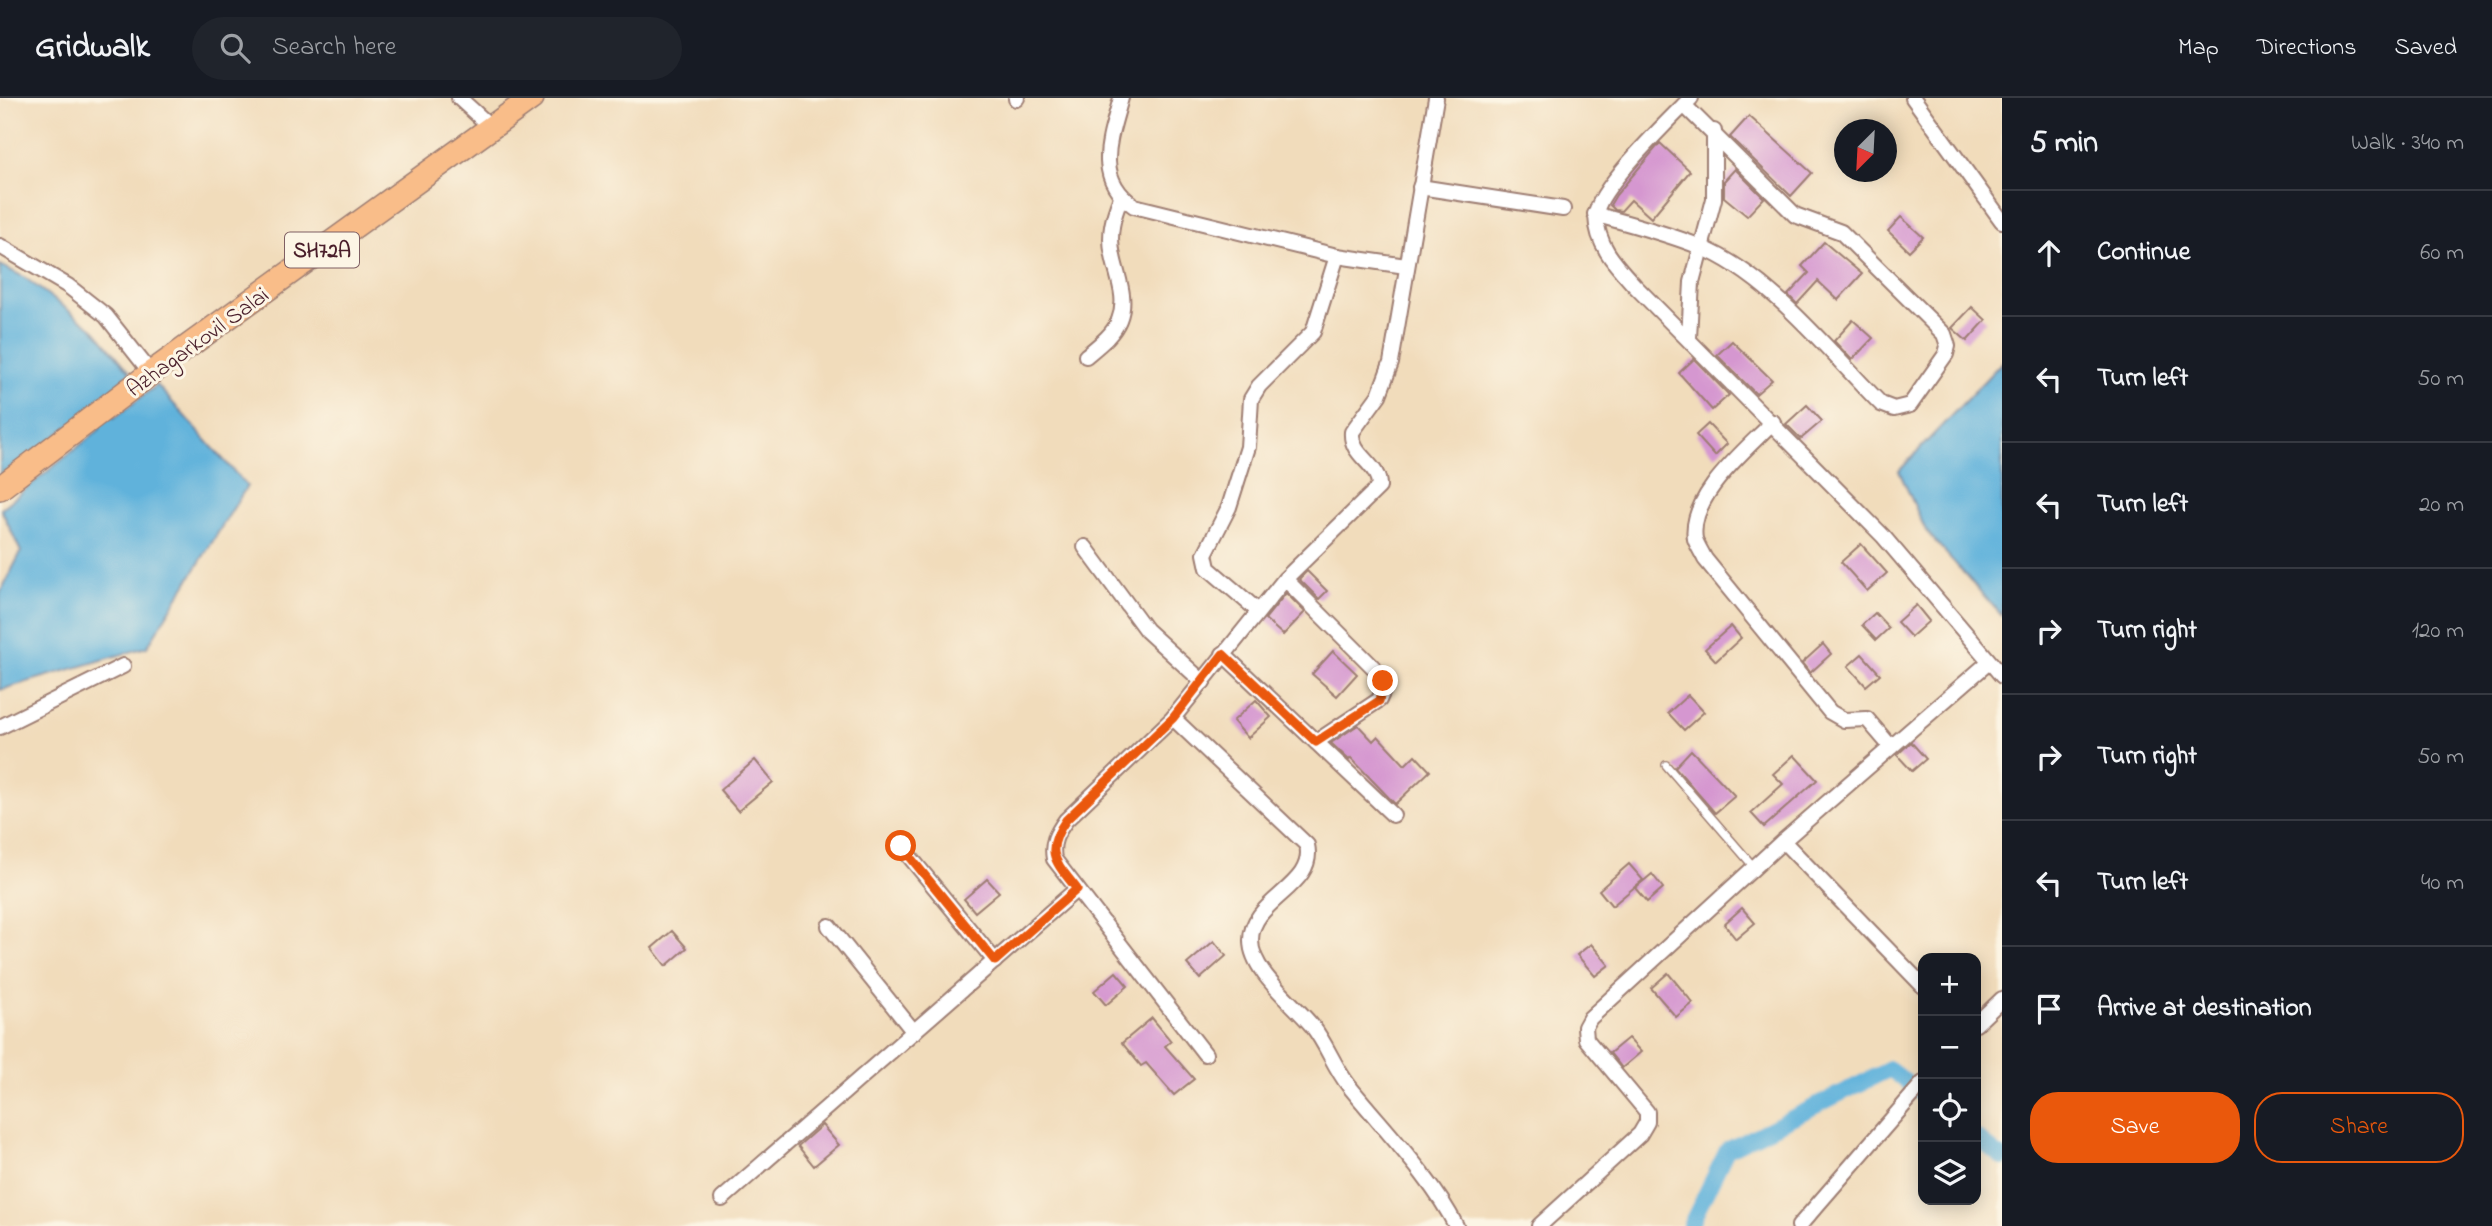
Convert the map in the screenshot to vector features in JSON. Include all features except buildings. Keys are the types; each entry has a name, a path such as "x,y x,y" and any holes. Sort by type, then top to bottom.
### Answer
{"main road":[{"name":"Azhagarkovil Salai","path":"0,488 151,373 533,98"}],"street":[{"path":"459,98 492,128"},
{"path":"1121,98 1107,166 1111,182 1121,197 1134,206 1337,256 1406,266"},
{"path":"1205,1054 1054,859 1052,848 1056,835 1066,820 1173,718 1257,610 1379,487 1375,469 1353,448 1352,432 1384,386 1391,363 1436,98"},
{"path":"1913,98 2002,221"},
{"path":"1595,214 1699,246 1740,271 1788,308 1881,404 1894,409 1910,405 1946,354 1948,346 1944,334 1840,232 1795,215 1688,101 1615,178 1595,214 1603,246 1610,258 1883,536 2002,676"},
{"path":"1689,338 1688,308 1699,246 1714,199 1714,131"},
{"path":"1420,187 1563,209"},
{"path":"1086,356 1105,339 1119,321 1123,303 1112,254 1111,231 1121,197"},
{"path":"0,246 68,286 106,316 151,373"},
{"path":"1257,610 1208,568 1205,554 1229,507 1248,447 1251,399 1259,386 1313,332 1337,256"},
{"path":"1773,422 1717,479 1697,517 1695,539 1705,559 1830,712 1844,720 1867,719 1892,747"},
{"path":"1085,547 1146,630 1202,682"},
{"path":"1285,579 1378,672 1383,681 1379,701 1316,742"},
{"path":"1223,654 1392,815"},
{"path":"1539,1226 1640,1133 1647,1122 1647,1112 1587,1039 1585,1027 1590,1018 1783,841 1989,662"},
{"path":"0,727 123,666"},
{"path":"1173,718 1307,845 1309,855 1305,867 1296,881 1264,910 1254,928 1251,942 1256,960 1312,1026 1337,1069 1436,1195 1455,1226"},
{"path":"1783,841 1918,981"},
{"path":"901,846 995,961"},
{"path":"722,1199 1077,889"},
{"path":"829,926 914,1032"},
{"path":"1981,1019 2002,999"},
{"path":"1799,1226 1918,1089"}],"lane":[{"path":"1666,765 1755,868"}],"water":[{"path":"0,265 24,277 95,330 130,372 102,400 114,418 157,385 247,486 147,647 0,690 0,593 21,552 1,509 100,429 88,413 0,475"},
{"path":"2002,362 2002,616 1926,531 1899,471"}],"waterway":[{"path":"1690,1226 1727,1150 1890,1069 1918,1091"},
{"path":"1981,1141 2002,1158"}],"route":[{"path":"901,846 995,961 1077,889 1054,859 1052,848 1056,835 1066,820 1173,718 1223,654 1316,742 1379,701 1384,691 1383,681"}]}
